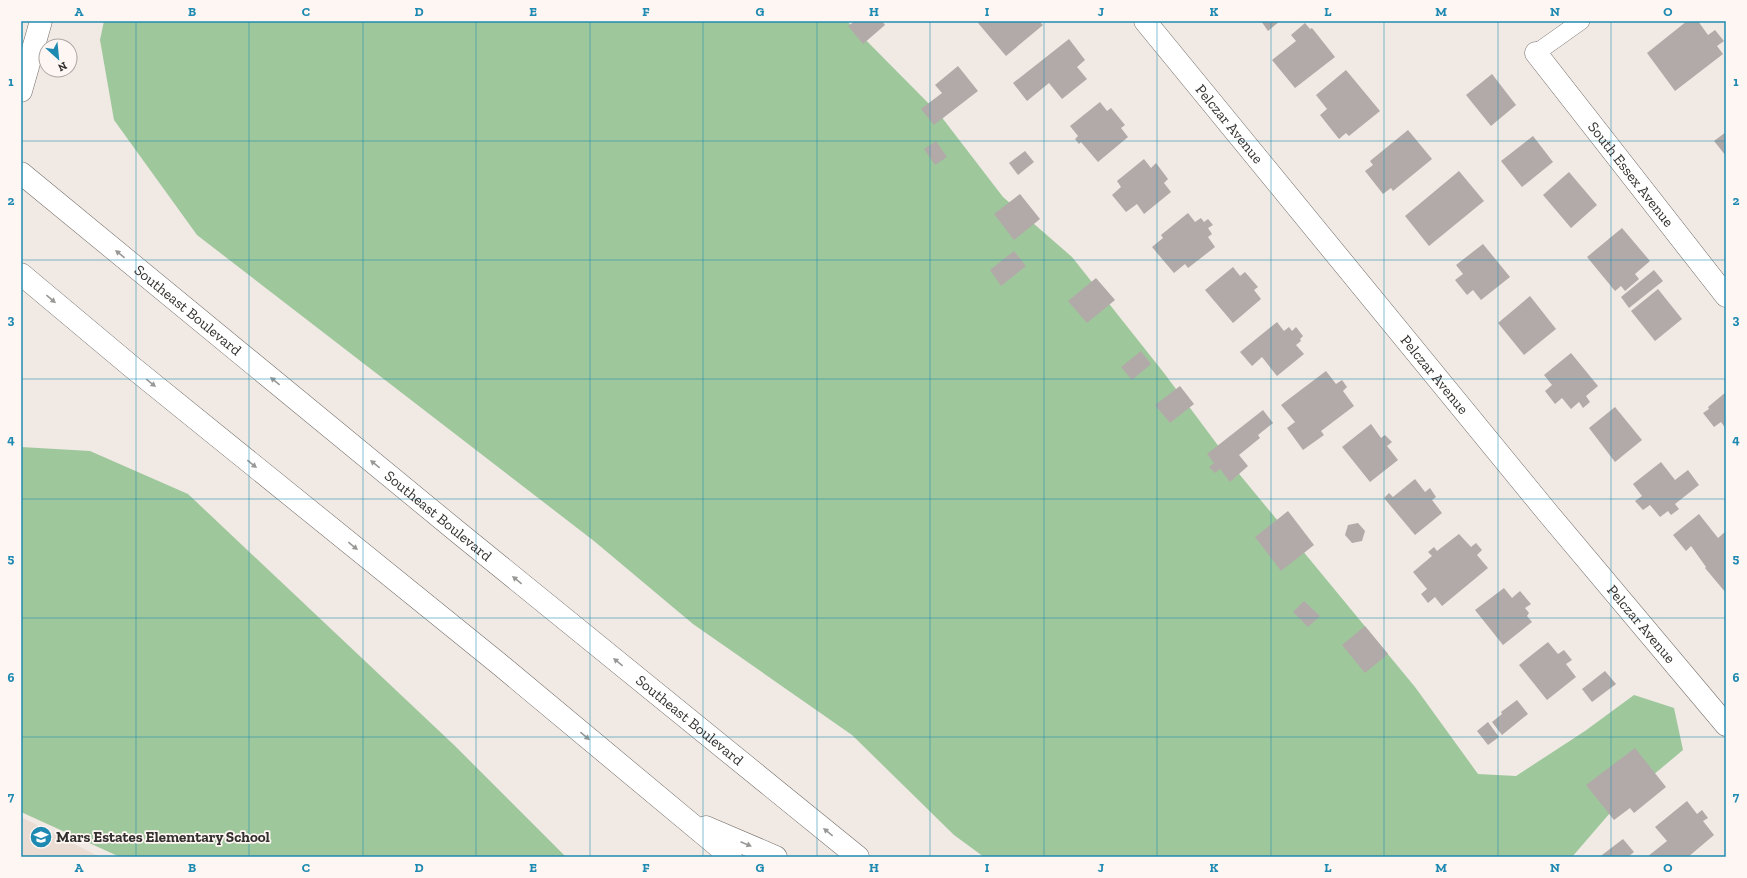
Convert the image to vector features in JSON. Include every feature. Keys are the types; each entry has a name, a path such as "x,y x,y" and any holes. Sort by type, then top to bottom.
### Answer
{"main road":[{"path":"21,91 41,21"},
{"name":"Pelczar Avenue","path":"1145,21 1547,512 1726,726"},
{"name":"South Essex Avenue","path":"1536,53 1726,296"},
{"name":"Southeast Boulevard","path":"21,173 465,538 858,857"},
{"path":"21,274 132,367 498,663 731,857"},
{"path":"684,818 776,857"}],"lane":[{"path":"1536,53 1581,21"}],"shaded area":[{"name":"Mars Estates Elementary School","path":"21,817 100,857 21,857"}],"green space":[{"path":"104,21 847,21 940,115 1003,197 1072,257 1164,373 1240,475 1415,687 1478,774 1516,776 1585,731 1634,695 1674,708 1683,750 1616,806 1572,857 984,857 954,835 852,735 693,624 594,541 197,235 114,120 100,40"},
{"path":"21,447 90,451 188,494 454,745 566,857 120,857 21,812"}],"building":[{"path":"855,21 882,21 885,25 863,44 848,26"},
{"path":"981,21 1039,21 1043,25 1006,56 978,23"},
{"path":"1261,21 1280,21 1268,31"},
{"path":"1687,21 1698,21 1708,35 1715,30 1724,41 1717,46 1723,54 1675,91 1647,53"},
{"path":"1305,23 1310,29 1312,28 1335,57 1295,88 1272,60 1296,41 1291,35"},
{"path":"1069,39 1085,60 1077,67 1087,79 1062,99 1049,83 1027,101 1013,83"},
{"path":"958,66 978,91 934,125 921,109 942,93 935,85"},
{"path":"1346,70 1380,111 1349,136 1346,133 1339,139 1320,115 1327,109 1316,95"},
{"path":"1492,74 1516,105 1491,126 1466,95"},
{"path":"1100,102 1107,111 1111,108 1125,125 1121,128 1128,137 1098,162 1081,142 1079,144 1075,139 1078,136 1070,126"},
{"path":"1408,130 1432,159 1393,191 1391,188 1383,194 1365,171 1373,165 1370,161"},
{"path":"1726,132 1726,156 1714,141"},
{"path":"1533,136 1553,162 1522,187 1501,161"},
{"path":"936,141 947,157 935,165 924,149"},
{"path":"1025,151 1034,162 1018,175 1009,163"},
{"path":"1144,159 1151,168 1156,163 1168,179 1164,183 1171,192 1144,214 1137,204 1126,212 1112,195 1121,187 1117,181"},
{"path":"1459,171 1484,201 1429,246 1405,216"},
{"path":"1569,172 1597,205 1571,228 1543,195"},
{"path":"1020,194 1040,219 1014,240 994,214"},
{"path":"1188,213 1195,222 1201,218 1204,222 1208,219 1213,225 1208,228 1212,234 1208,237 1215,247 1188,268 1185,264 1174,273 1152,247 1163,238 1161,235"},
{"path":"1622,228 1650,261 1635,274 1639,279 1625,291 1621,286 1615,291 1587,257"},
{"path":"1483,244 1510,277 1481,300 1473,290 1467,295 1455,280 1463,274 1456,265"},
{"path":"1014,251 1026,266 1001,286 990,270"},
{"path":"1233,267 1240,276 1245,272 1258,287 1254,290 1261,299 1233,323 1205,290"},
{"path":"1654,270 1663,281 1629,308 1621,297"},
{"path":"1096,278 1115,300 1087,323 1068,301"},
{"path":"1658,289 1682,319 1655,341 1631,311"},
{"path":"1530,296 1556,329 1524,355 1498,323"},
{"path":"1277,322 1284,331 1289,327 1292,331 1296,327 1303,336 1300,339 1301,341 1296,345 1304,354 1277,376 1262,357 1252,366 1240,352"},
{"path":"1141,351 1151,364 1132,380 1121,367"},
{"path":"1571,353 1598,386 1586,396 1590,402 1583,408 1579,402 1571,409 1562,398 1555,404 1545,391 1552,385 1544,375"},
{"path":"1326,371 1336,384 1342,380 1347,387 1343,391 1354,406 1321,431 1324,435 1303,450 1287,428 1295,422 1281,405"},
{"path":"1180,386 1194,404 1170,423 1155,405"},
{"path":"1726,392 1726,429 1721,422 1714,427 1703,413"},
{"path":"1615,407 1642,440 1615,462 1589,428"},
{"path":"1263,410 1273,423 1258,435 1260,438 1239,455 1248,466 1230,482 1220,469 1215,473 1209,467 1214,463 1207,454"},
{"path":"1371,424 1381,438 1385,435 1392,442 1387,446 1398,460 1370,482 1342,447"},
{"path":"1661,462 1675,480 1688,470 1699,485 1675,504 1679,509 1671,515 1668,511 1660,517 1650,505 1643,510 1635,501 1642,496 1633,484"},
{"path":"1415,479 1425,492 1430,488 1436,497 1432,500 1442,513 1415,535 1384,498 1389,493 1393,497"},
{"path":"1288,511 1314,545 1281,571 1255,537"},
{"path":"1699,514 1718,538 1726,531 1726,593 1705,568 1706,567 1691,546 1686,551 1673,535"},
{"path":"1358,523 1365,531 1362,541 1352,543 1345,535 1348,525"},
{"path":"1459,534 1471,547 1476,543 1482,550 1477,555 1488,568 1442,606 1435,597 1428,603 1421,594 1427,589 1413,572 1432,556 1428,552 1434,547 1437,551"},
{"path":"1504,588 1512,598 1520,591 1531,604 1525,608 1529,613 1527,616 1532,622 1503,645 1475,610"},
{"path":"1304,601 1320,616 1308,627 1293,612"},
{"path":"1365,626 1388,654 1365,673 1342,645"},
{"path":"1548,642 1558,654 1564,650 1572,660 1566,664 1576,677 1547,700 1519,665"},
{"path":"1605,671 1616,684 1592,702 1582,689"},
{"path":"1517,700 1528,714 1502,735 1492,722 1502,714 1501,712"},
{"path":"1488,722 1499,737 1488,745 1477,731"},
{"path":"1635,748 1666,787 1634,813 1630,808 1614,820 1586,785"},
{"path":"1687,801 1697,814 1702,810 1708,818 1703,821 1714,835 1688,857 1647,857 1667,841 1655,827"},
{"path":"1623,839 1634,852 1628,857 1603,857 1602,855"}],"place":[{"name":"Mars Estates Elementary School","path":"41,837"}]}
